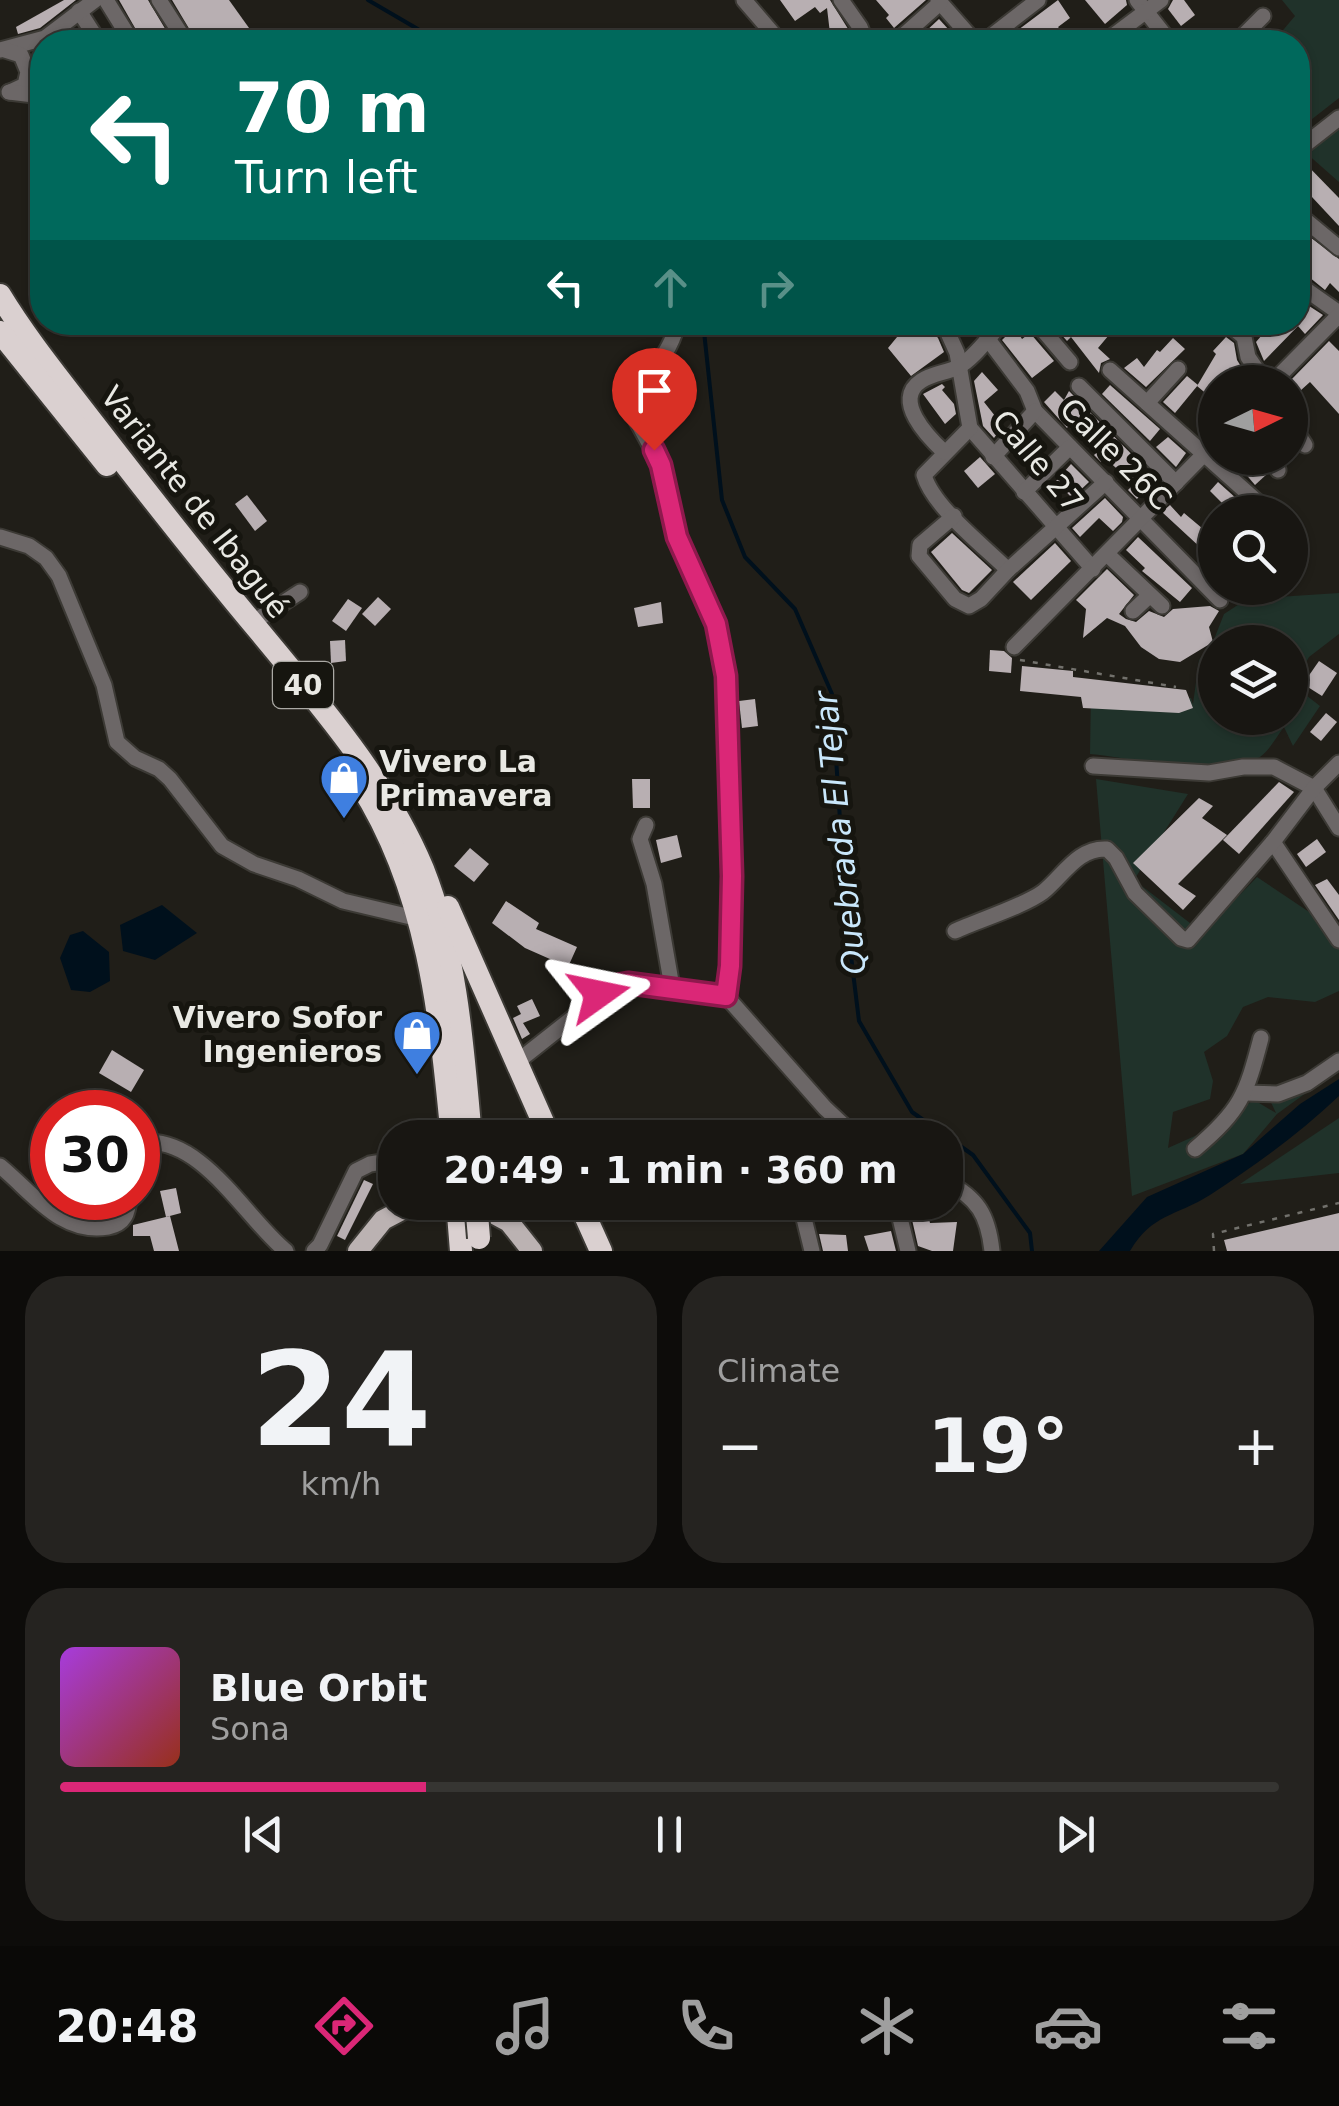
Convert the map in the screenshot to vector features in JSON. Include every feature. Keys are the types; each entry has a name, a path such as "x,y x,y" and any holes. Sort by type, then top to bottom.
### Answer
{"highway":[{"name":"Variante de Ibagué","path":"0,296 25,336 328,715 376,782 422,867 441,920 454,982 469,1120"},
{"name":"Variante de Ibagué","path":"0,332 325,731 364,791 397,858 419,919 440,1019 450,1120"},
{"path":"422,867 438,885 542,1120"},
{"path":"462,1220 470,1245"},
{"path":"470,1245 472,1220"},
{"path":"587,1220 601,1251"}],"main road":[{"path":"358,1251 383,1220"},
{"path":"506,1220 532,1251"}],"street":[{"path":"57,30 95,0"},
{"path":"106,0 125,30"},
{"path":"159,0 178,30"},
{"path":"744,0 770,30"},
{"path":"841,0 861,30"},
{"path":"1010,0 1021,14"},
{"path":"1000,30 1038,0"},
{"path":"1117,30 1142,6 1162,0"},
{"path":"909,30 939,2 965,30"},
{"path":"1142,6 1161,30"},
{"path":"79,11 91,30"},
{"path":"1248,30 1263,16"},
{"path":"1,50 30,44"},
{"path":"1,50 21,55 28,72 25,85 5,91"},
{"path":"5,91 30,94"},
{"path":"1310,141 1339,118"},
{"path":"1310,224 1339,248"},
{"path":"1290,365 1339,314 1310,293"},
{"path":"675,335 642,388 633,414 661,465 677,537 706,598 722,647 729,721 732,876 726,996"},
{"name":"Calle 27","path":"948,335 960,366 970,428 1093,569"},
{"path":"944,452 922,430 912,411 910,394 924,378 960,366 990,335"},
{"path":"1047,335 1070,362"},
{"path":"1241,335 1253,365"},
{"name":"Calle 26C","path":"987,338 1027,391 1034,410 1198,577"},
{"path":"1146,403 1178,369"},
{"path":"1110,370 1146,403 1198,440"},
{"path":"1079,386 1176,483"},
{"path":"993,457 1034,410"},
{"path":"970,428 924,475 930,489 1008,570"},
{"path":"1024,492 1070,447"},
{"path":"1014,647 1198,460"},
{"path":"1234,475 1252,495"},
{"path":"954,516 918,550 923,563 954,599 968,606 976,604 1106,482"},
{"path":"0,537 28,546 46,558 59,576 104,685 117,742 170,779 222,846 244,860 298,879 342,901 419,919"},
{"path":"1107,554 1155,601 1133,611"},
{"path":"252,623 300,592"},
{"path":"955,931 1042,893 1066,866 1096,848 1107,849 1116,858 1135,892 1180,938 1188,940 1339,763"},
{"path":"1093,766 1209,773 1274,767 1314,788 1339,828"},
{"path":"646,825 640,839 654,884 672,988"},
{"path":"1273,842 1339,940"},
{"path":"517,1062 612,986 628,983 726,996 838,1120"},
{"path":"1195,1149 1227,1122 1246,1093 1261,1038"},
{"path":"1246,1093 1278,1094 1307,1083 1339,1060"},
{"path":"160,1144 210,1171 286,1251"},
{"path":"314,1251 356,1171 378,1163"},
{"path":"0,1166 30,1191"},
{"path":"963,1193 975,1200 985,1219 992,1251"},
{"path":"64,1220 71,1226 96,1228 123,1220"},
{"path":"804,1220 812,1251"},
{"path":"900,1220 908,1251"}],"path":[{"path":"1014,647 1016,659 1176,687"},
{"path":"1214,1251 1214,1234 1339,1203"}],"green space":[{"path":"1282,0 1339,0 1339,98 1310,121 1310,30 1283,30 1295,16"},
{"path":"1339,125 1339,182 1310,156 1310,148"},
{"path":"1339,593 1339,634 1308,659 1308,625 1220,625 1224,614 1238,605 1308,605 1308,595"},
{"path":"1198,667 1198,735 1278,735 1260,757 1221,768 1090,754 1091,691 1169,700 1191,698 1193,704"},
{"path":"1308,697 1320,706 1308,724"},
{"path":"1288,735 1300,735 1293,746"},
{"path":"1096,779 1188,794 1134,880 1203,933 1257,877 1339,932 1339,991 1315,1002 1268,997 1243,1007 1227,1036 1204,1052 1213,1081 1210,1099 1173,1112 1168,1148 1215,1127 1254,1100 1276,1113 1269,1098 1339,1051 1339,1069 1277,1114 1243,1154 1132,1196"},
{"path":"1339,1118 1339,1173 1240,1184"}],"water":[{"path":"162,905 197,933 155,960 123,951 120,925"},
{"path":"83,931 109,952 110,981 90,992 71,990 60,958 70,935"},
{"path":"1339,1079 1339,1096 1260,1161 1210,1195 1156,1222 1130,1251 1099,1251 1147,1197 1243,1154 1300,1104"}],"building":[{"path":"64,0 76,0 40,28 18,34 16,27"},
{"path":"119,0 148,0 166,30 136,30"},
{"path":"172,0 229,0 250,30 190,30"},
{"path":"780,0 830,0 849,30 830,30 827,8 820,13 815,7 795,21"},
{"path":"876,0 926,0 894,28"},
{"path":"1058,0 1070,18 1058,27 1060,30 1018,30"},
{"path":"1085,0 1126,0 1127,5 1105,24"},
{"path":"1173,0 1184,0 1195,15 1181,26 1168,9"},
{"path":"939,19 949,30 927,30"},
{"path":"1310,168 1339,198 1339,226 1310,195"},
{"path":"1310,237 1339,259 1339,292 1330,283 1325,290 1310,278"},
{"path":"1310,307 1323,315 1310,329"},
{"path":"899,335 935,335 944,352 911,376 888,348"},
{"path":"1007,335 1020,335 1022,339 1032,335 1054,361 1032,378 1002,340"},
{"path":"1062,335 1109,335 1098,348 1110,359 1101,363 1099,373 1071,337 1067,341"},
{"path":"1262,335 1289,335 1264,361 1256,342"},
{"path":"1226,337 1234,343 1240,365 1209,365 1216,354 1213,351"},
{"path":"1173,338 1185,349 1146,387 1124,368 1137,358 1144,367"},
{"path":"1329,341 1339,351 1339,414 1308,384 1306,365"},
{"path":"982,372 998,390 984,402 1003,426 994,438 983,426 974,381"},
{"path":"1187,376 1198,385 1175,413 1163,402"},
{"path":"942,384 956,414 945,424 923,394"},
{"path":"1110,385 1160,429 1150,441 1102,394"},
{"path":"1055,391 1064,400 1069,391 1160,483 1156,487 1151,482 1137,499 1128,490 1132,486 1125,476 1105,458 1101,462 1094,455 1099,450 1090,440 1071,422 1067,428 1044,402"},
{"path":"1168,437 1186,453 1176,467 1156,447"},
{"path":"980,457 995,474 978,488 964,471"},
{"path":"1071,464 1089,482 1072,498 1056,481"},
{"path":"1246,475 1266,475 1255,485"},
{"path":"1218,482 1233,495 1214,495 1210,491"},
{"path":"247,495 267,521 255,531 235,504"},
{"path":"1105,498 1123,517 1122,522 1113,531 1099,518 1080,537 1072,528"},
{"path":"1170,505 1181,517 1184,513 1198,525 1198,545 1162,512"},
{"path":"952,533 992,570 969,593 962,590 931,552"},
{"path":"1138,537 1192,588 1180,602 1142,571 1145,568 1126,550"},
{"path":"1055,543 1071,561 1031,600 1013,582"},
{"path":"1107,569 1134,595 1119,614 1126,619 1136,622 1149,611 1164,617 1173,609 1210,606 1219,611 1210,625 1198,625 1198,651 1180,662 1159,659 1141,647 1125,626 1107,618 1083,638 1086,609 1076,600"},
{"path":"378,597 391,609 375,626 362,614"},
{"path":"348,599 362,608 346,631 332,621"},
{"path":"661,602 663,623 638,627 634,608"},
{"path":"345,640 346,661 331,663 330,641"},
{"path":"990,650 1004,651 1012,658 1011,673 989,671"},
{"path":"1319,661 1337,673 1322,696 1308,687 1308,677"},
{"path":"1022,666 1073,671 1073,677 1186,690 1193,708 1179,713 1083,708 1081,697 1020,691"},
{"path":"755,699 758,726 742,728 739,701"},
{"path":"1326,713 1337,722 1321,741 1310,732"},
{"path":"632,779 650,779 650,808 633,808"},
{"path":"1279,782 1294,792 1239,854 1223,840"},
{"path":"1199,798 1213,806 1202,818 1227,835 1178,884 1196,896 1183,910 1133,863"},
{"path":"677,835 682,857 661,863 656,840"},
{"path":"1317,839 1326,852 1306,867 1297,854"},
{"path":"470,848 489,864 474,882 454,866"},
{"path":"1327,879 1339,895 1339,920 1315,885"},
{"path":"506,901 539,923 536,929 577,947 568,967 525,948 492,923"},
{"path":"532,999 540,1016 523,1023 530,1034 522,1039 513,1018 521,1014 517,1006"},
{"path":"112,1050 144,1070 132,1090 99,1073"},
{"path":"364,1180 373,1184 345,1240 337,1236"},
{"path":"176,1188 181,1213 166,1217 160,1191"},
{"path":"1339,1213 1339,1251 1227,1251 1224,1240"},
{"path":"170,1216 179,1251 154,1251 150,1236 133,1236 133,1225"},
{"path":"912,1220 957,1222 953,1251 918,1246"},
{"path":"891,1231 896,1251 869,1251 864,1236"},
{"path":"819,1234 846,1235 848,1251 823,1251"}],"waterway":[{"name":"Quebrada El Tejar","path":"368,0 419,30"},
{"name":"Quebrada El Tejar","path":"704,335 722,500 745,557 795,609 832,694 846,915 859,1021 912,1112 973,1155 1030,1233 1032,1251"}],"place":[{"name":"Vivero La Primavera","path":"344,820"},
{"name":"Vivero Sofor Ingenieros","path":"417,1076"}],"route":[{"path":"599,994 628,983 726,996 730,966 729,721 722,647 706,598 677,537 654,450"}]}
